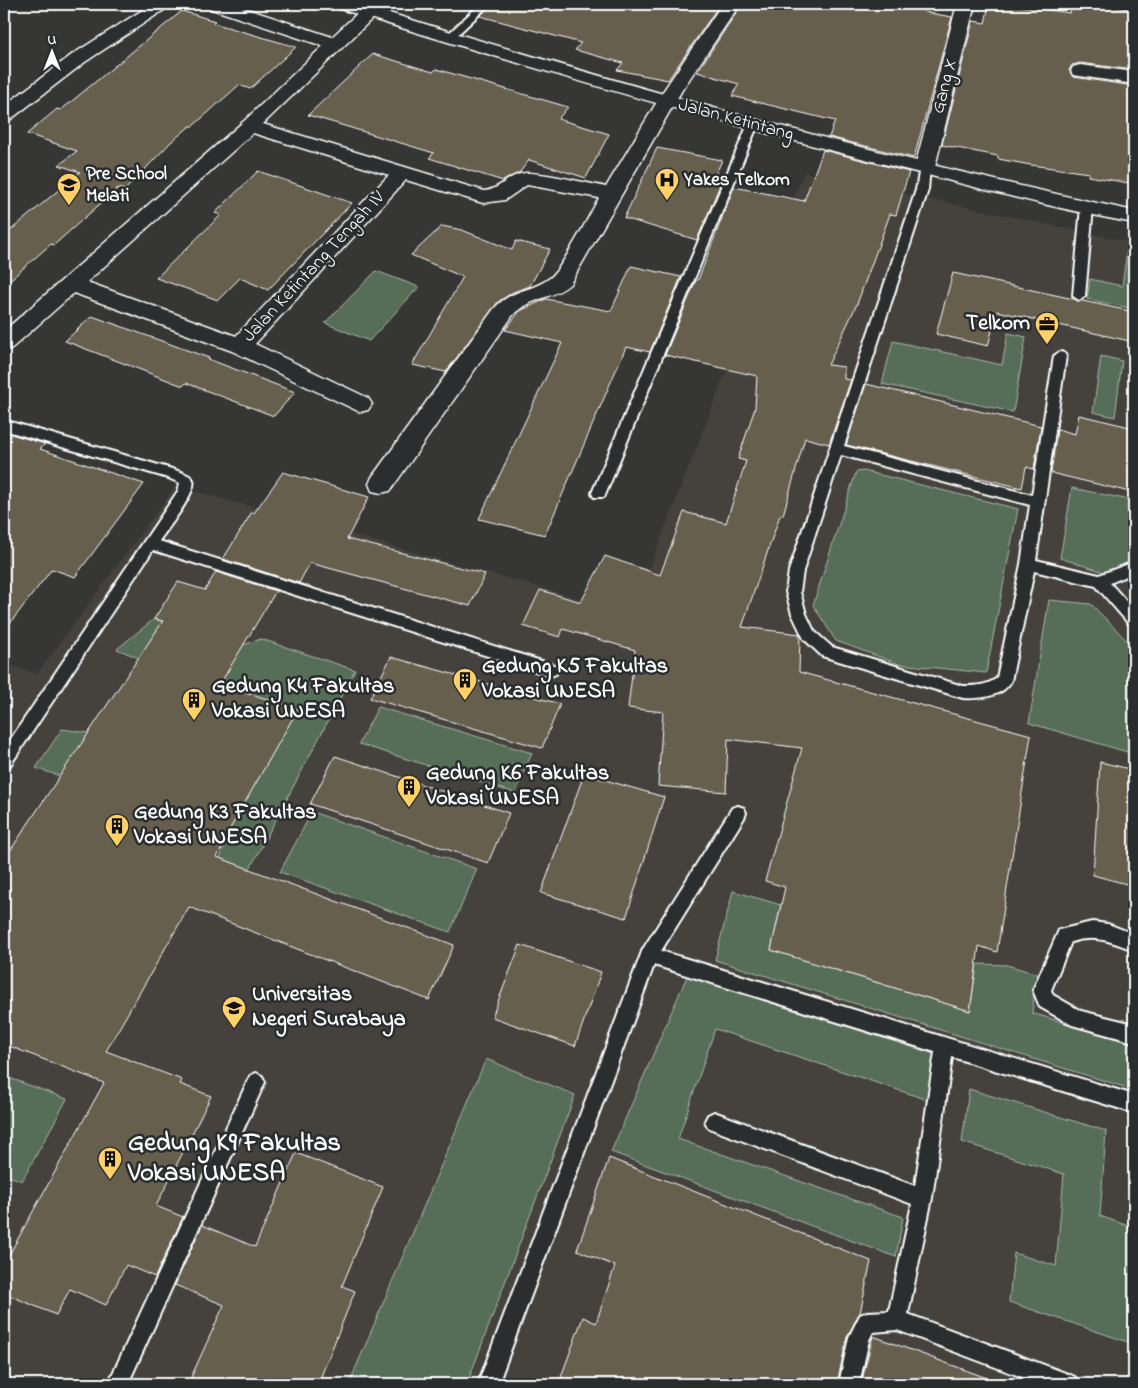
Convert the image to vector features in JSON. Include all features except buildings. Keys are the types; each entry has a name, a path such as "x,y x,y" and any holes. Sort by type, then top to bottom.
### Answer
{"street":[{"path":"4,115 79,58 164,4"},
{"path":"215,4 334,44"},
{"name":"Jalan Ketintang","path":"343,4 449,38 667,102 925,168 1134,217"},
{"path":"382,484 500,315 523,296 555,286 562,280 667,102 731,4"},
{"name":"Gang X","path":"925,168 966,4"},
{"path":"4,342 250,126 369,12"},
{"path":"1080,71 1134,78"},
{"name":"Jalan Ketintang Tengah IV","path":"72,284 240,346 401,174 250,126"},
{"path":"401,174 483,198 494,198 502,195 514,183 527,179 612,194"},
{"path":"240,346 360,404"}],"lane":[{"path":"449,38 485,4"},
{"path":"599,493 752,124"},
{"path":"925,168 922,190 835,448 796,571 793,592 798,614 809,635 827,652 963,692 979,693 993,690 1004,681 1028,564 1036,501 1060,356"},
{"path":"1079,296 1087,207"},
{"path":"4,425 172,474 187,481 185,492 4,762"},
{"path":"835,448 1036,501"},
{"path":"150,544 551,670"},
{"path":"1028,564 1100,581 1134,620"},
{"path":"1100,581 1134,567"},
{"path":"488,1384 649,955 738,813"},
{"path":"1134,942 1103,929 1082,929 1065,936 1042,990 1046,1001 1078,1019 1134,1032"},
{"path":"649,955 1134,1104"},
{"path":"897,1320 923,1198 945,1046"},
{"path":"118,1384 256,1082"},
{"path":"714,1121 923,1198"},
{"path":"849,1384 859,1337 867,1322 897,1320 1068,1384"}],"shaded area":[{"path":"804,172 1134,243 1134,1384 4,1384 4,663 37,674 176,486 632,613"}],"green space":[{"path":"1128,244 1134,245 1134,309 1087,299 1090,279 1122,286"},
{"path":"376,271 419,287 369,341 325,323"},
{"path":"1008,333 1026,337 1013,412 882,384 893,341 1002,365"},
{"path":"1101,356 1122,361 1115,417 1093,412"},
{"path":"864,471 1018,509 986,673 899,664 836,641 813,605 856,472"},
{"path":"1072,488 1134,501 1134,560 1104,572 1060,558"},
{"path":"1049,600 1091,604 1134,648 1134,754 1029,723"},
{"path":"154,619 243,645 261,639 355,670 228,910 203,903 229,834 36,768 62,729 89,733 139,658 117,649"},
{"path":"378,707 532,753 515,793 359,744"},
{"path":"312,812 477,869 450,932 280,872"},
{"path":"733,891 781,905 771,950 970,1011 977,964 1007,965 1037,974 1032,1013 1134,1044 1134,1090 715,960"},
{"path":"687,976 934,1054 928,1100 715,1029 678,1139 903,1217 896,1257 611,1152"},
{"path":"486,1059 575,1095 467,1384 349,1384"},
{"path":"4,1076 67,1099 22,1181 4,1174"},
{"path":"969,1089 1106,1131 1100,1216 1134,1228 1134,1344 1009,1302 1014,1253 1056,1266 1064,1174 962,1142"}],"place":[{"name":"Yakes Telkom","path":"667,201"},
{"name":"Pre School Melati","path":"69,206"},
{"name":"Telkom","path":"1047,345"},
{"name":"Gedung K5 Fakultas Vokasi UNESA","path":"465,701"},
{"name":"Gedung K4 Fakultas Vokasi UNESA","path":"194,721"},
{"name":"Gedung K6 Fakultas Vokasi UNESA","path":"409,808"},
{"name":"Gedung K3 Fakultas Vokasi UNESA","path":"117,847"},
{"name":"Universitas Negeri Surabaya","path":"234,1029"},
{"name":"Gedung K9 Fakultas Vokasi UNESA","path":"110,1180"}]}
